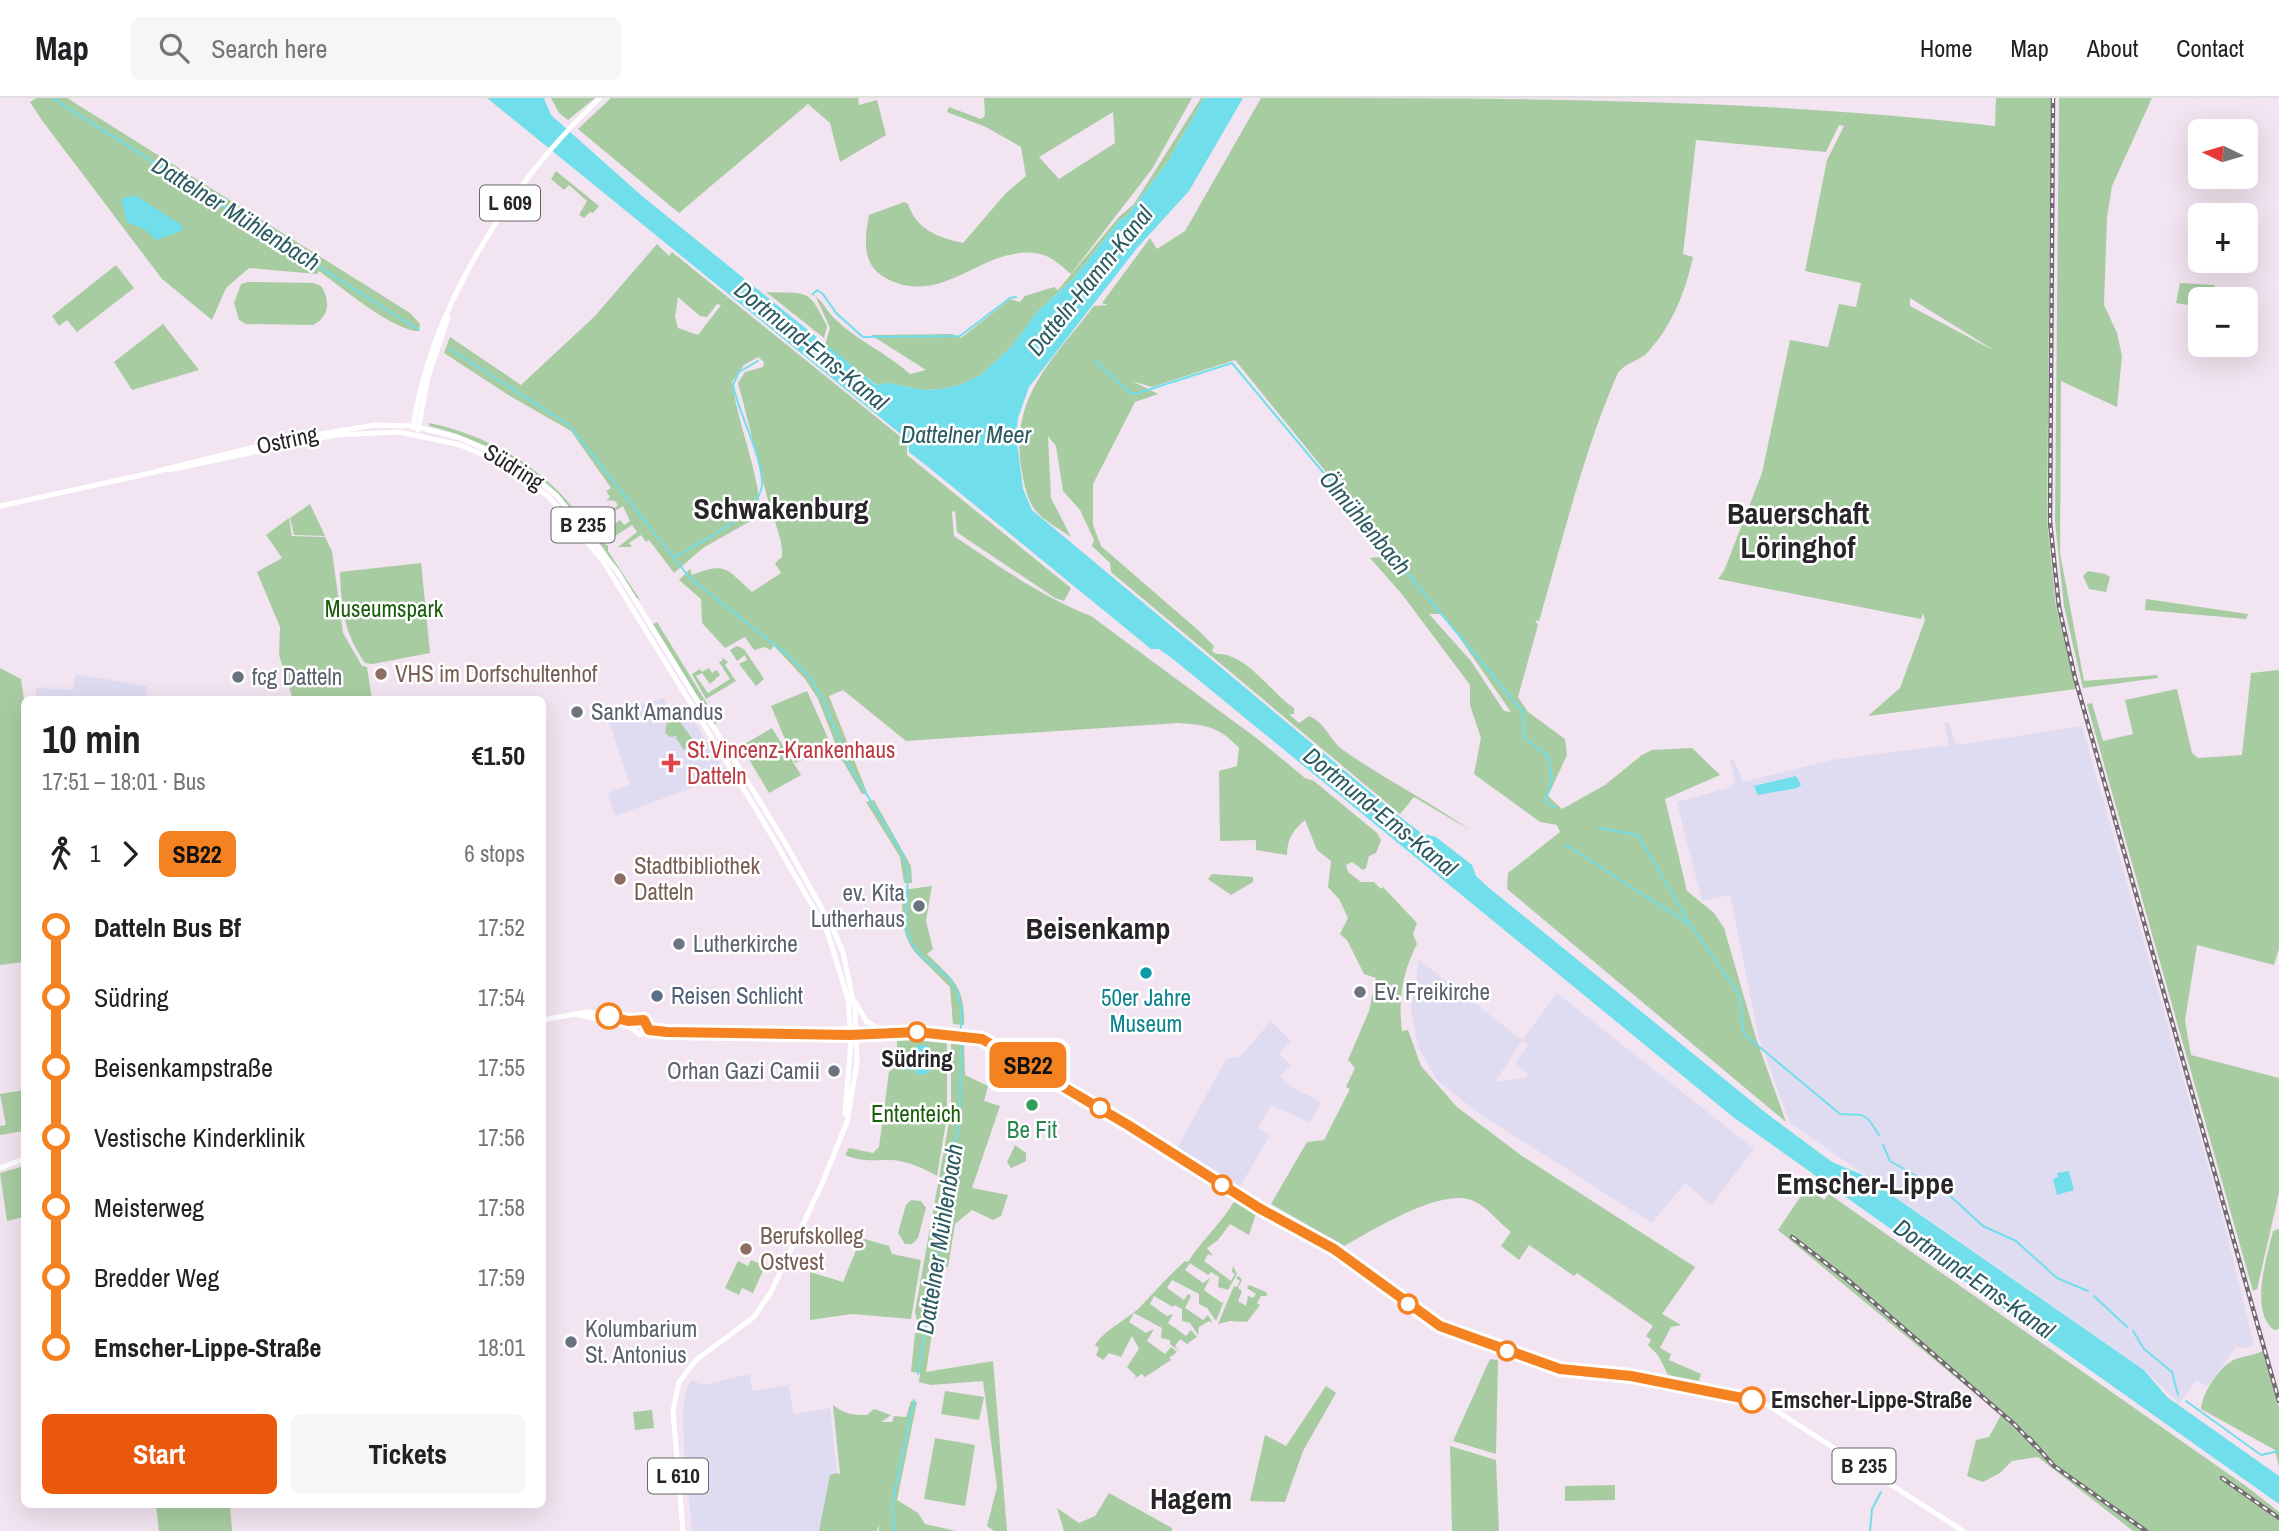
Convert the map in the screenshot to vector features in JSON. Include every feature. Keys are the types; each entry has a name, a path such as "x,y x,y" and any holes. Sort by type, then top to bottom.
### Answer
{"main road":[{"name":"L 609","path":"415,430 424,372 448,312 480,252 508,206 545,158 600,98"},
{"name":"Ostring","path":"0,506 342,428 415,430"},
{"name":"Südring","path":"415,430 476,443 515,462 557,496 594,539 812,887 843,952 853,993 855,1087 842,1135 821,1186 766,1299 747,1324 696,1360 682,1376 673,1411 682,1531"},
{"name":"Südring","path":"415,430 460,445 521,475 549,497 603,561 818,914 841,971 853,1032"},
{"name":"B 235","path":"853,993 863,1017 879,1028"},
{"path":"546,1019 603,1014 634,1024 644,1020 649,1030"},
{"path":"634,1024 640,1035 649,1030 853,1032"},
{"name":"B 235","path":"853,1032 879,1028 917,1032"},
{"name":"B 235","path":"853,1032 956,1034 987,1041 1259,1208 1334,1249 1440,1326 1560,1369 1661,1380 1768,1405 1963,1531"},
{"path":"0,1168 21,1160"}],"shaded area":[{"path":"76,674 147,686 146,696 36,696 36,688 73,690"},
{"name":"St.Vincenz-Krankenhaus Datteln","path":"664,698 668,711 685,707 727,775 615,816 608,793 630,785 607,715"},
{"path":"1949,722 1955,743 1965,744 2082,726 2221,1211 2254,1344 2248,1348 2236,1347 2207,1387 2197,1380 2179,1404 2145,1370 1790,1123 1759,1039 1730,895 1702,901 1677,802 1728,788 1735,782 1730,760 1734,759 1743,782 1831,760 1949,745 1944,723"},
{"path":"1419,960 1522,1040 1557,993 1754,1149 1711,1205 1685,1183 1652,1223 1478,1113 1436,1079 1418,1046 1411,1009","holes":["1522,1041 1529,1044 1515,1063 1528,1074 1525,1078 1495,1082"]},
{"path":"1271,1021 1291,1041 1279,1054 1291,1065 1280,1077 1293,1088 1321,1102 1310,1123 1271,1105 1258,1128 1270,1135 1239,1188 1177,1149 1226,1059 1241,1056"},
{"path":"749,1374 753,1391 788,1385 794,1414 830,1408 837,1472 830,1475 819,1531 692,1531 684,1449 683,1411 686,1391 691,1380 703,1385"}],"green space":[{"path":"36,98 67,98 410,313 420,324 419,331 383,317 319,271 317,274 249,268 226,288 212,320 162,279 41,119 30,102"},
{"path":"551,98 595,98 568,120 559,113"},
{"path":"611,98 858,98 859,105 877,100 886,135 840,162 830,123 808,104 679,213 578,129"},
{"path":"984,98 1192,98 1152,169 1071,274 1059,263 1035,253 996,259 943,282 924,286 905,285 884,277 871,265 866,249 869,215 904,202 929,231 963,243 1006,193 1026,176 1021,147 986,127 947,112 949,107 981,119 985,116","holes":["1113,112 1115,143 1059,179 1039,157"]},
{"path":"1201,98 1204,98 1169,160 1127,216 1120,220 1073,279 1037,312 1012,346 981,375 960,385 941,389 923,390 889,383 877,385 825,345 830,328 816,297 807,292 816,296 843,326 910,374 926,370 871,335 952,334 961,338 1010,299 1020,302 1025,296 1054,287 1058,290 1119,217 1134,204"},
{"path":"1261,98 1537,99 1721,105 1995,126 1996,98 2051,98 2047,521 2056,607 2076,689 1868,716 1900,688 1925,620 1923,613 1921,619 1718,579 1724,571 1762,473 1790,340 1828,347 1839,304 1856,307 1861,283 1805,271 1827,160 1844,126 1839,125 1826,152 1696,140 1683,254 1693,257 1686,283 1664,332 1656,343 1617,375 1584,465 1539,621 1535,620 1538,625 1518,697 1528,712 1565,739 1567,755 1548,796 1562,809 1605,785 1652,750 1692,748 1720,775 1665,799 1687,891 1714,913 1724,928 1756,1038 1786,1122 1507,889 1508,873 1560,832 1557,825 1540,822 1474,774 1481,738 1470,705 1470,685 1401,593 1370,558 1399,555 1369,525 1235,360 1152,387 1132,381 1158,394 1135,402 1093,484 1093,525 1101,546 1199,631 1214,646 1212,651 1238,659 1248,666 1294,708 1294,714 1289,714 1299,723 1309,716 1315,719 1343,750 1470,830 1414,797 1400,814 1111,572 1110,563 1092,546 1094,540 1080,510 1063,491 1056,446 1048,436 1051,498 1071,537 1045,520 1033,507 1024,482 1019,441 1022,419 1039,379 1094,306 1108,305 1102,303 1150,238 1157,249 1185,231","holes":["1910,298 1992,349 1993,350 1910,306","1429,614 1443,614 1511,712 1504,711 1471,661"]},
{"path":"2059,98 2152,98 2112,186 2107,217 2104,305 2117,333 2122,356 2117,407 2061,381 2060,553 2084,681 2157,675 2158,678 2083,688 2064,606 2055,521"},
{"path":"556,171 599,206 593,213 590,212 584,218 579,215 587,201 569,185 564,190 551,179"},
{"path":"657,244 669,256 672,252 907,442 907,455 1071,588 1064,601 1055,598 957,532 955,511 952,512 954,536 1037,590 1091,616 1259,740 1305,778 1314,781 1377,833 1381,840 1376,853 1369,856 1366,868 1363,870 1352,862 1346,865 1348,872 1361,882 1374,882 1381,889 1383,887 1417,923 1413,934 1417,944 1402,987 1401,1008 1402,1031 1408,1030 1421,1066 1457,1107 1522,1156 1695,1267 1662,1314 1681,1325 1671,1327 1660,1348 1671,1354 1669,1360 1701,1374 1699,1381 1668,1375 1658,1355 1648,1345 1651,1340 1646,1336 1653,1326 1577,1273 1574,1276 1529,1245 1519,1260 1501,1246 1511,1232 1474,1201 1445,1199 1427,1204 1344,1246 1271,1204 1307,1142 1324,1140 1350,1089 1346,1087 1355,1068 1348,1060 1369,1011 1376,978 1364,974 1347,940 1340,934 1348,918 1339,899 1328,887 1331,861 1317,850 1305,820 1292,835 1287,855 1256,850 1256,840 1220,841 1219,771 1237,766 1239,748 1219,731 1205,726 1178,723 906,741 843,690 829,696 867,793 862,794 841,758 818,699 805,679 774,646 770,650 765,647 754,650 745,637 725,648 702,623 701,599 679,580 690,569 692,575 720,568 731,573 752,592 781,573 775,563 782,557 781,544 738,383 745,372 763,367 764,362 758,357 744,365 732,382 756,481 761,515 703,548 674,573 649,540 646,542 641,535 629,543 632,547 618,547 637,532 632,525 608,541 601,535 620,520 624,525 630,521 623,506 593,525 606,515 606,509 610,511 618,505 615,501 606,500 610,497 606,491 611,488 571,431 510,396 444,353 450,337 521,385 595,316","holes":["678,297 700,316 707,317 717,304 721,305 698,335 678,328 675,317"]},
{"path":"116,265 134,288 77,332 67,320 59,326 52,316"},
{"path":"314,283 321,286 327,308 322,318 313,325 246,324 239,320 234,303 241,284"},
{"path":"2180,283 2215,287 2188,287 2188,305 2176,303"},
{"path":"766,292 805,295 815,305 827,326 824,338"},
{"path":"163,324 199,370 132,390 114,362"},
{"path":"429,423 483,440 533,469 548,481 608,546 608,551 640,600 621,578 586,526 548,487 528,471 482,444 429,426"},
{"path":"310,504 325,536 294,535 290,518"},
{"path":"289,518 292,536 325,537 332,551 343,633 362,666 367,667 371,696 292,696 279,655 280,627 257,572 282,558 266,535"},
{"name":"Museumspark","path":"421,563 430,653 373,664 365,663 348,630 341,596 340,572"},
{"path":"2088,571 2110,577 2106,592 2089,589 2083,576"},
{"path":"2146,599 2248,614 2246,619 2145,610"},
{"path":"657,622 717,720 715,726 653,624"},
{"path":"737,646 744,649 764,679 756,686 739,664 747,660 745,655 737,661 730,650"},
{"path":"721,657 728,662 725,665 736,681 706,699 692,674 700,669 702,672 709,668 712,673 717,670 720,675 710,684 702,673 696,676 708,693 730,679 719,662 723,660"},
{"path":"0,668 21,679 23,696 21,696 21,962 0,965"},
{"path":"2279,670 2279,948 2274,965 2197,945 2185,1021 2191,1055 2279,1078 2279,1193 2257,1289 2253,1291 2087,704 2092,703 2103,741 2133,734 2125,700 2177,689 2192,753 2198,758 2242,755 2251,673"},
{"path":"807,691 832,747 795,763 771,706"},
{"path":"676,716 693,740 684,750 677,736 670,737 665,733 668,717"},
{"path":"772,728 801,775 769,793 741,746"},
{"path":"874,800 911,866 912,883 904,883 900,857 866,802"},
{"path":"1212,874 1253,877 1253,882 1231,895 1208,879"},
{"path":"932,886 926,921 933,949 927,954 956,984 962,1001 964,1025 953,1024 950,987 917,954 904,926 902,890"},
{"name":"Ententeich","path":"926,1038 947,1041 947,1116 937,1176 901,1161 862,1160 845,1155 849,1148 873,1153 879,1147 889,1072 897,1066 897,1039"},
{"path":"951,1041 964,1043 965,1075 988,1086 984,1101 1000,1106 972,1188 1008,1195 1001,1216 993,1220 972,1210 955,1224 948,1267 943,1267 934,1322 917,1320 915,1312 951,1111"},
{"path":"21,1090 21,1132 0,1135 0,1126 6,1125 0,1094"},
{"path":"1015,1145 1026,1153 1026,1161 1011,1168 1007,1162"},
{"path":"21,1167 21,1218 7,1221 0,1173"},
{"path":"1807,1187 1824,1200 1829,1194 2250,1489 2279,1512 2279,1531 2133,1531 2038,1457 2012,1461 2000,1473 1983,1482 1967,1476 1976,1440 1989,1437 2001,1415 1778,1230"},
{"path":"911,1200 921,1201 926,1208 918,1238 912,1244 905,1244 898,1233 906,1205"},
{"path":"1235,1200 1256,1214 1249,1235 1230,1224 1218,1240 1207,1248 1213,1256 1208,1254 1204,1261 1231,1281 1235,1274 1232,1272 1233,1266 1237,1274 1228,1290 1218,1287 1219,1277 1211,1272 1208,1275 1190,1263 1185,1270 1203,1283 1210,1278 1204,1290 1222,1303 1224,1301 1216,1321 1207,1308 1199,1304 1199,1294 1172,1280 1167,1288 1184,1300 1188,1294 1191,1296 1185,1308 1203,1320 1208,1315 1213,1324 1209,1321 1199,1327 1198,1335 1190,1323 1182,1321 1182,1309 1154,1296 1150,1304 1167,1316 1173,1314 1168,1323 1186,1336 1191,1330 1197,1337 1187,1344 1180,1339 1175,1346 1179,1351 1170,1344 1170,1340 1161,1338 1162,1328 1134,1313 1129,1322 1146,1333 1154,1329 1147,1341 1165,1354 1171,1347 1177,1352 1169,1358 1171,1360 1145,1377 1142,1374 1134,1379 1136,1376 1127,1367 1139,1349 1132,1336 1121,1357 1109,1353 1103,1360 1096,1355 1099,1348 1095,1345 1100,1339 1136,1310 1185,1261 1188,1262"},
{"path":"2279,1229 2279,1329 2274,1330 2262,1310 2261,1297 2273,1231"},
{"path":"861,1238 889,1246 892,1254 921,1260 911,1319 852,1314 810,1320 810,1272 843,1282"},
{"path":"751,1260 765,1266 753,1293 742,1288 739,1295 725,1288 738,1261 748,1266"},
{"path":"1239,1276 1242,1280 1238,1288 1242,1291 1238,1301 1246,1306 1248,1296 1253,1298 1256,1294 1247,1288 1249,1285 1266,1292 1267,1296 1261,1296 1257,1303 1260,1305 1247,1322 1230,1321 1218,1324 1234,1286 1237,1287 1240,1281 1236,1278"},
{"path":"915,1333 932,1333 926,1372 993,1361 1007,1531 994,1531 987,1526 997,1487 983,1381 931,1385 919,1382 920,1373 911,1372"},
{"path":"2263,1351 2279,1407 2279,1467 2275,1450 2201,1409 2208,1388 2224,1367 2236,1359"},
{"path":"1490,1359 1498,1360 1496,1454 1453,1441"},
{"path":"1326,1386 1336,1393 1303,1451 1285,1502 1250,1501 1265,1435 1286,1446"},
{"path":"945,1391 984,1397 979,1420 941,1414"},
{"path":"911,1401 917,1402 897,1500 918,1513 925,1524 956,1531 879,1531 879,1524 877,1531 819,1531 830,1475 837,1473 848,1477 840,1474 833,1405 857,1415 867,1415 874,1409 891,1415 881,1422 892,1422 894,1416 906,1417"},
{"path":"652,1410 654,1428 635,1430 633,1412"},
{"path":"935,1438 975,1445 965,1506 924,1499"},
{"path":"1450,1446 1496,1460 1499,1531 1452,1531"},
{"path":"1615,1485 1615,1500 1565,1501 1565,1486"},
{"path":"1109,1493 1172,1528 1172,1531 1064,1531 1057,1508 1079,1523 1095,1516"},
{"path":"156,1508 230,1508 232,1531 159,1531"}],"water":[{"name":"Dattelner Meer","path":"487,98 544,98 551,115 642,196 876,385 889,383 923,390 960,385 981,375 1012,346 1037,312 1073,279 1120,220 1127,216 1169,160 1204,98 1243,98 1189,191 1137,248 1029,387 1018,418 1016,435 1023,489 1032,510 1399,816 1421,833 1436,837 1472,865 1476,876 1488,887 1766,1113 1832,1162 1863,1175 2144,1370 2167,1397 2279,1476 2279,1504 1733,1117 1173,659 1159,649 1151,649 909,452 908,440"},
{"path":"135,195 180,224 184,230 156,240 145,230 127,222 121,199"},
{"path":"1796,776 1801,785 1797,788 1758,795 1754,786"},
{"path":"919,1045 928,1046 931,1053 929,1073 916,1075 916,1070 903,1070 906,1054"},
{"path":"2069,1171 2074,1190 2057,1195 2053,1179 2058,1177 2057,1173"}],"waterway":[{"name":"Dattelner Mühlenbach","path":"52,98 419,330"},
{"name":"Ölmühlenbach","path":"813,294 817,290 823,294 836,313 863,337 960,336 1010,298 1016,297"},
{"path":"450,349 569,425 689,577 790,657 810,677 823,699 849,765 902,853 908,871 906,925 910,940 919,954 950,979 961,1008 960,1113 918,1374"},
{"name":"Ölmühlenbach","path":"674,557 727,526 752,505 759,495 761,472 733,385 739,372 758,361"},
{"name":"Ölmühlenbach","path":"1095,361 1129,392 1135,394 1232,363 1523,712 1524,738 1548,756 1552,780 1545,800 1555,808"},
{"name":"Ölmühlenbach","path":"1599,828 1638,835 1690,924 1739,994 1744,1034 1840,1114 1862,1115 1879,1135"},
{"name":"Ölmühlenbach","path":"1566,845 1689,924"},
{"name":"Ölmühlenbach","path":"1883,1145 1890,1161 1948,1194 1983,1226 2016,1241 2057,1278 2088,1291"},
{"name":"Ölmühlenbach","path":"2094,1296 2127,1327"},
{"name":"Ölmühlenbach","path":"2133,1331 2144,1349 2172,1372 2178,1395"},
{"name":"Dattelner Mühlenbach","path":"895,1531 892,1504 914,1400"},
{"name":"Ölmühlenbach","path":"2186,1401 2261,1455 2279,1451"},
{"path":"1870,1531 1872,1509 1881,1492"}],"railway":[{"path":"2053,98 2050,522 2059,607 2075,678 2279,1401"},
{"path":"1792,1237 1849,1281 2015,1425 2035,1446"},
{"path":"2029,1438 2054,1466 2146,1531"},
{"path":"2222,1478 2279,1518"}],"bus line":[{"name":"SB22","path":"609,1016 635,1022 644,1020 649,1024 649,1030 667,1032 814,1032 850,1035 917,1032 982,1039 1128,1125 1259,1208 1334,1249 1440,1326 1560,1369 1666,1381 1752,1400"}],"place":[{"name":"VHS im Dorfschultenhof","path":"381,674"},
{"name":"fcg Datteln","path":"238,677"},
{"name":"Sankt Amandus","path":"577,712"},
{"name":"St.Vincenz-Krankenhaus Datteln","path":"671,763"},
{"name":"Stadtbibliothek Datteln","path":"620,879"},
{"name":"ev. Kita Lutherhaus","path":"919,906"},
{"name":"Lutherkirche","path":"679,944"},
{"name":"50er Jahre Museum","path":"1146,973"},
{"name":"Ev. Freikirche","path":"1360,992"},
{"name":"Reisen Schlicht","path":"657,996"},
{"name":"Südring","path":"917,1032"},
{"name":"Orhan Gazi Camii","path":"834,1071"},
{"name":"Be Fit","path":"1032,1105"},
{"name":"Berufskolleg Ostvest","path":"746,1249"},
{"name":"Kolumbarium St. Antonius","path":"571,1342"},
{"name":"Emscher-Lippe-Straße","path":"1752,1400"}],"district":[{"name":"Schwakenburg","path":"781,509"},
{"name":"Bauerschaft Löringhof","path":"1798,531"},
{"name":"Beisenkamp","path":"1098,929"},
{"name":"Emscher-Lippe","path":"1865,1184"},
{"name":"Hagem","path":"1191,1499"}],"water label":[{"name":"Datteln-Hamm-Kanal","path":"1090,281"},
{"name":"Dortmund-Ems-Kanal","path":"811,346"},
{"name":"Dortmund-Ems-Kanal","path":"1380,812"},
{"name":"Dortmund-Ems-Kanal","path":"1974,1279"}]}
